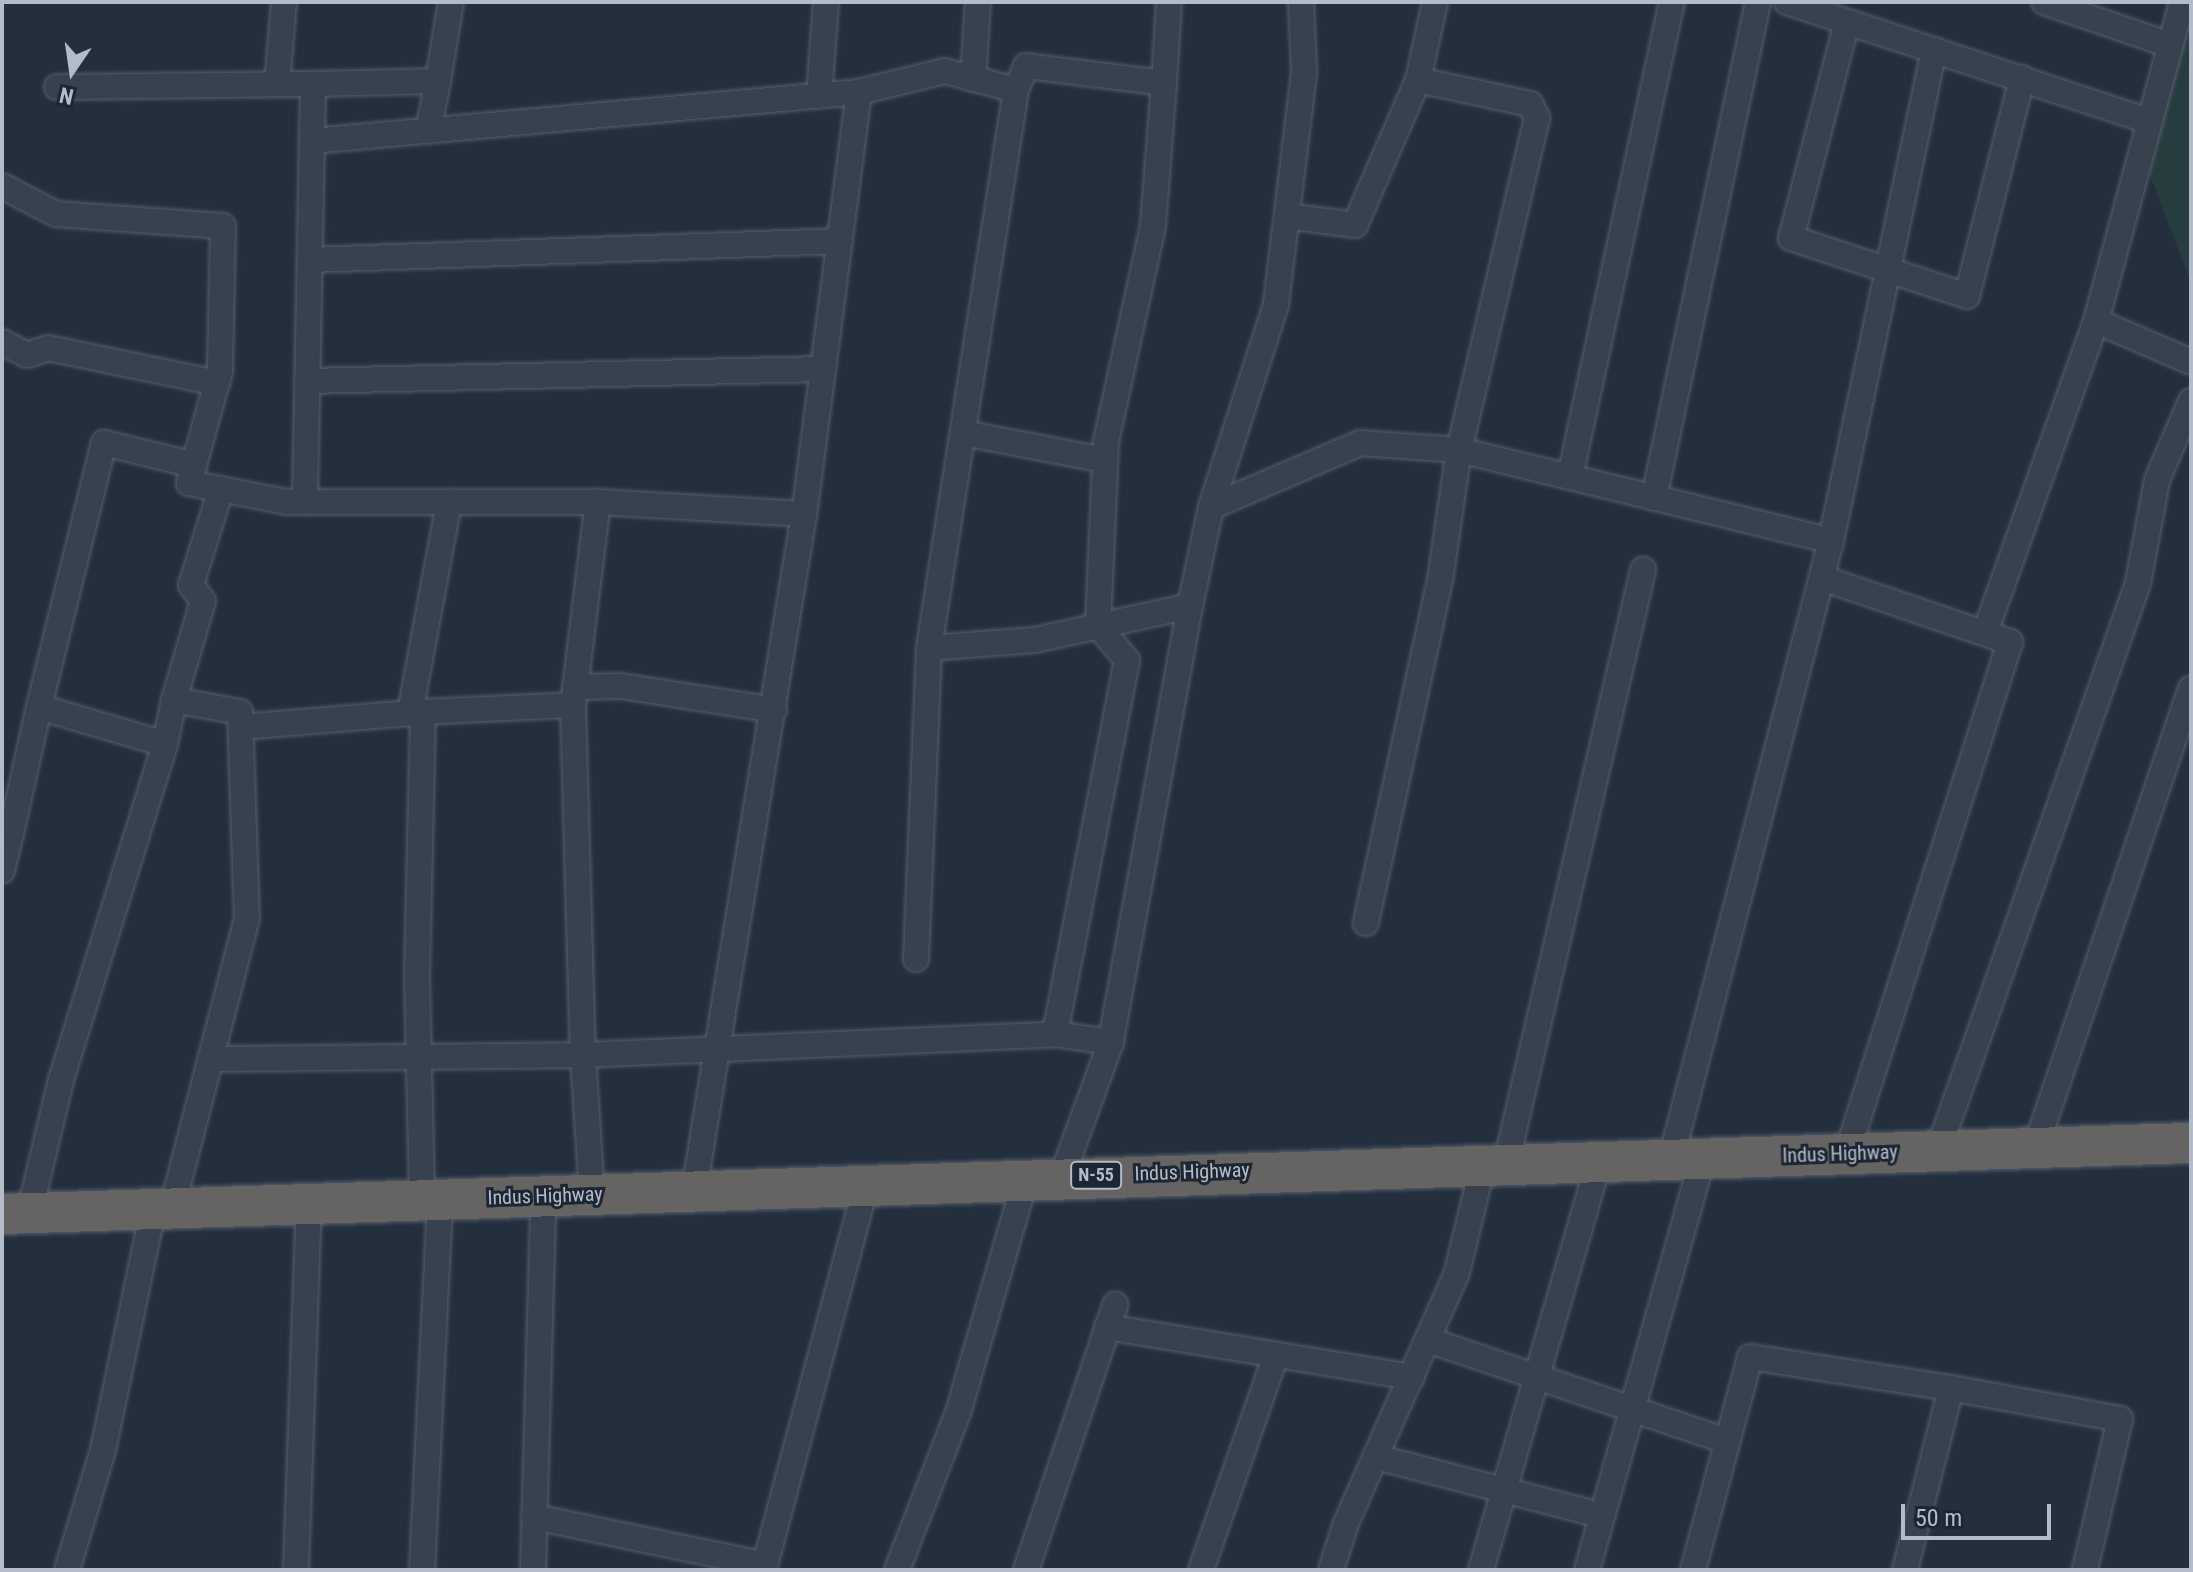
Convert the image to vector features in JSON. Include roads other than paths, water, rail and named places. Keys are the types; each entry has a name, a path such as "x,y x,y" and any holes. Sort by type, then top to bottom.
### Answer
{"highway":[{"name":"Indus Highway","path":"11,1221 430,1210 543,1217 764,1198 1020,1198 1251,1181 2018,1156 2191,1143"},
{"name":"Indus Highway","path":"1466,1175 1593,1182 1684,1168 1847,1153 1938,1151 2191,1164"},
{"name":"Indus Highway","path":"881,1197 1062,1176 1251,1181"},
{"name":"Indus Highway","path":"160,1218 308,1223 592,1195 694,1191 764,1198"}],"street":[{"path":"277,84 284,2"},
{"path":"428,131 451,2"},
{"path":"819,96 826,2"},
{"path":"973,79 978,2"},
{"path":"1055,1034 1127,660 1098,626 1105,460 1153,226 1169,2"},
{"path":"1062,1176 1111,1042 1190,606 1211,507 1276,304 1304,71 1301,2"},
{"path":"1287,216 1355,225 1418,80 1435,2"},
{"path":"1570,477 1672,2"},
{"path":"1654,498 1758,2"},
{"path":"1787,2 2150,121"},
{"path":"2044,2 2170,45"},
{"path":"1985,633 2096,321 2182,2"},
{"path":"1847,22 1791,238 1967,296 2022,78"},
{"path":"1587,1570 1630,1408 1831,541 1934,50"},
{"path":"916,959 929,648 1016,90 1026,66 1164,83"},
{"path":"312,141 859,92 945,71 1016,90"},
{"path":"1366,923 1440,580 1459,450 1537,118 1530,104 1418,80"},
{"path":"57,87 438,81"},
{"path":"305,502 313,84"},
{"path":"694,1191 720,1051 804,514 859,92"},
{"path":"2,186 56,214 223,226 217,383 189,483 305,502 598,502 804,514"},
{"path":"310,260 840,241"},
{"path":"2096,321 2191,362"},
{"path":"2,342 27,355 48,348 217,383"},
{"path":"307,381 823,369"},
{"path":"1938,1151 2138,583 2157,480 2191,401"},
{"path":"963,433 1105,460"},
{"path":"2,871 7,827 104,443 194,465"},
{"path":"1211,507 1360,443 1459,450 1831,541"},
{"path":"11,1221 61,1080 165,744 174,700 203,601 191,585 221,489"},
{"path":"422,1570 430,1210 417,976 417,713 449,502"},
{"path":"592,1195 583,1055 574,696 598,502"},
{"path":"1335,1569 1376,1457 1457,1272 1466,1175 1643,570"},
{"path":"1822,578 2010,642 1847,1153"},
{"path":"929,648 1035,640 1190,606"},
{"path":"241,727 417,713 574,696 621,686 774,710"},
{"path":"2018,1156 2191,689"},
{"path":"67,1570 103,1450 160,1218 210,1059 247,918 240,712 174,700"},
{"path":"39,707 165,744"},
{"path":"210,1059 720,1051 1055,1034 1111,1042"},
{"path":"1481,1570 1593,1182"},
{"path":"534,1517 764,1568 881,1197"},
{"path":"897,1570 958,1413 1020,1198"},
{"path":"533,1570 543,1217"},
{"path":"296,1570 308,1223"},
{"path":"1026,1570 1111,1316 1276,1355 1412,1377"},
{"path":"1428,1340 1727,1441"},
{"path":"1201,1570 1276,1355"},
{"path":"1693,1570 1750,1357 1951,1388 2120,1419 2085,1570"},
{"path":"1905,1570 1951,1388"},
{"path":"1376,1457 1601,1515"}]}
